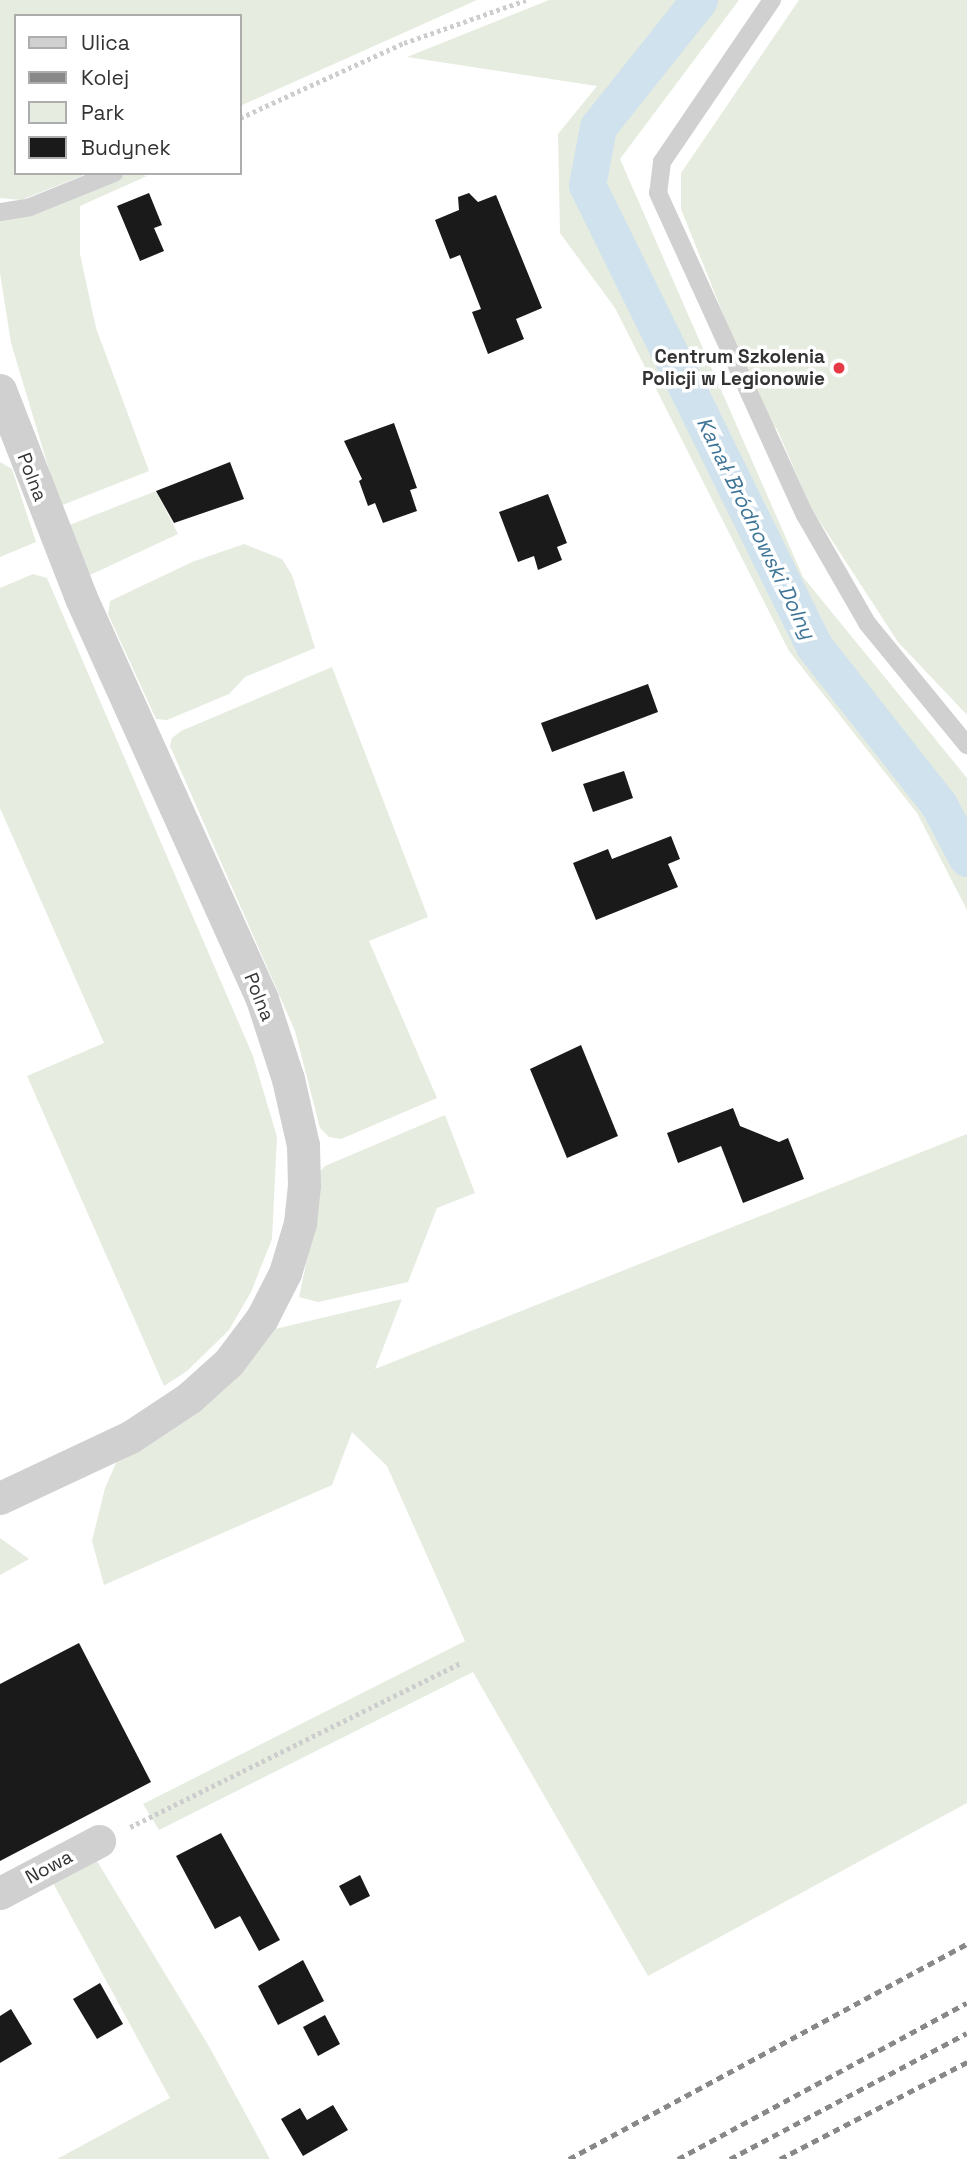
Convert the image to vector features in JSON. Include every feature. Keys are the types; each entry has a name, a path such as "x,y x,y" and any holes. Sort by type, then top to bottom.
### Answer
{"street":[{"name":"Polna","path":"0,390 81,598 262,999 288,1079 303,1145 304,1185 300,1223 285,1273 262,1318 229,1362 189,1398 130,1437 0,1499"},
{"name":"Nowa","path":"0,1894 99,1841"}],"lane":[{"path":"772,0 662,162 658,193 804,515 867,623 967,745"},
{"path":"0,212 30,207 109,175"}],"path":[{"path":"242,117 404,43 526,0"},
{"path":"99,1841 461,1663"}],"green space":[{"path":"0,0 477,0 242,105 242,14 14,14 14,175 84,175 21,200 0,198"},
{"path":"549,0 739,0 620,159 803,577 967,778 967,910 917,813 789,651 615,308 560,233 558,134 597,86 407,57"},
{"name":"Centrum Szkolenia Policji w Legionowie","path":"799,0 967,0 967,715 898,642 811,508 777,429 764,416 681,209 681,173"},
{"path":"125,175 147,176 80,206 80,254 96,328 149,471 60,506 11,343 0,273 0,221"},
{"path":"0,462 12,469 36,542 0,557"},
{"path":"156,491 178,534 90,575 67,526"},
{"path":"244,544 282,559 292,575 315,648 245,677 229,694 167,720 156,719 108,614 110,601 192,562"},
{"path":"33,574 47,578 253,1056 277,1137 272,1239 251,1292 229,1330 187,1371 164,1386 27,1076 104,1043 0,808 0,588"},
{"path":"332,667 428,917 369,941 437,1098 341,1139 329,1137 320,1128 295,1031 170,746 172,738 181,731"},
{"path":"445,1115 475,1193 437,1208 408,1282 318,1302 299,1297 313,1231 318,1174 325,1166"},
{"path":"967,1134 967,1803 648,1976 473,1672 159,1830 143,1804 465,1641 387,1466 352,1432 332,1485 104,1585 92,1541 105,1488 116,1463 139,1449 275,1329 402,1299 375,1369"},
{"path":"0,1538 29,1559 0,1575"},
{"path":"97,1861 210,2048 270,2159 57,2159 170,2098 53,1883"}],"building":[{"path":"149,193 162,225 154,228 164,251 140,261 117,206"},
{"path":"469,193 478,202 496,195 542,308 516,319 524,339 488,354 472,312 481,309 460,255 450,259 435,220 459,210 458,197"},
{"path":"394,423 417,488 410,490 417,511 383,523 375,503 368,506 359,481 362,479 344,441"},
{"path":"230,462 244,499 174,523 156,491"},
{"path":"548,494 567,543 557,547 562,560 538,570 534,556 518,562 499,512"},
{"path":"648,684 658,712 552,752 541,723"},
{"path":"624,771 633,798 593,812 583,784"},
{"path":"671,836 680,859 668,864 678,887 596,920 573,863 608,849 612,859"},
{"path":"581,1045 618,1136 567,1158 530,1069"},
{"path":"733,1108 740,1126 779,1142 788,1138 804,1179 743,1203 721,1146 678,1163 667,1133"},
{"path":"79,1643 151,1782 0,1861 0,1684"},
{"path":"221,1833 280,1940 259,1951 240,1916 215,1929 176,1856"},
{"path":"360,1875 370,1896 350,1906 339,1886"},
{"path":"303,1960 324,2001 278,2025 258,1986"},
{"path":"100,1983 123,2024 97,2039 73,1999"},
{"path":"11,2009 32,2044 0,2063 0,2016"},
{"path":"325,2015 340,2044 318,2056 303,2027"},
{"path":"333,2105 348,2130 303,2156 281,2119 300,2108 307,2120"}],"waterway":[{"name":"Kanał Bródnowski Dolny","path":"699,0 598,127 587,185 814,646 939,805 967,858"}],"railway":[{"path":"569,2159 967,1944"},
{"path":"678,2159 967,2003"},
{"path":"730,2159 967,2033"},
{"path":"780,2159 967,2062"}],"place":[{"name":"Centrum Szkolenia Policji w Legionowie","path":"839,368"}]}
